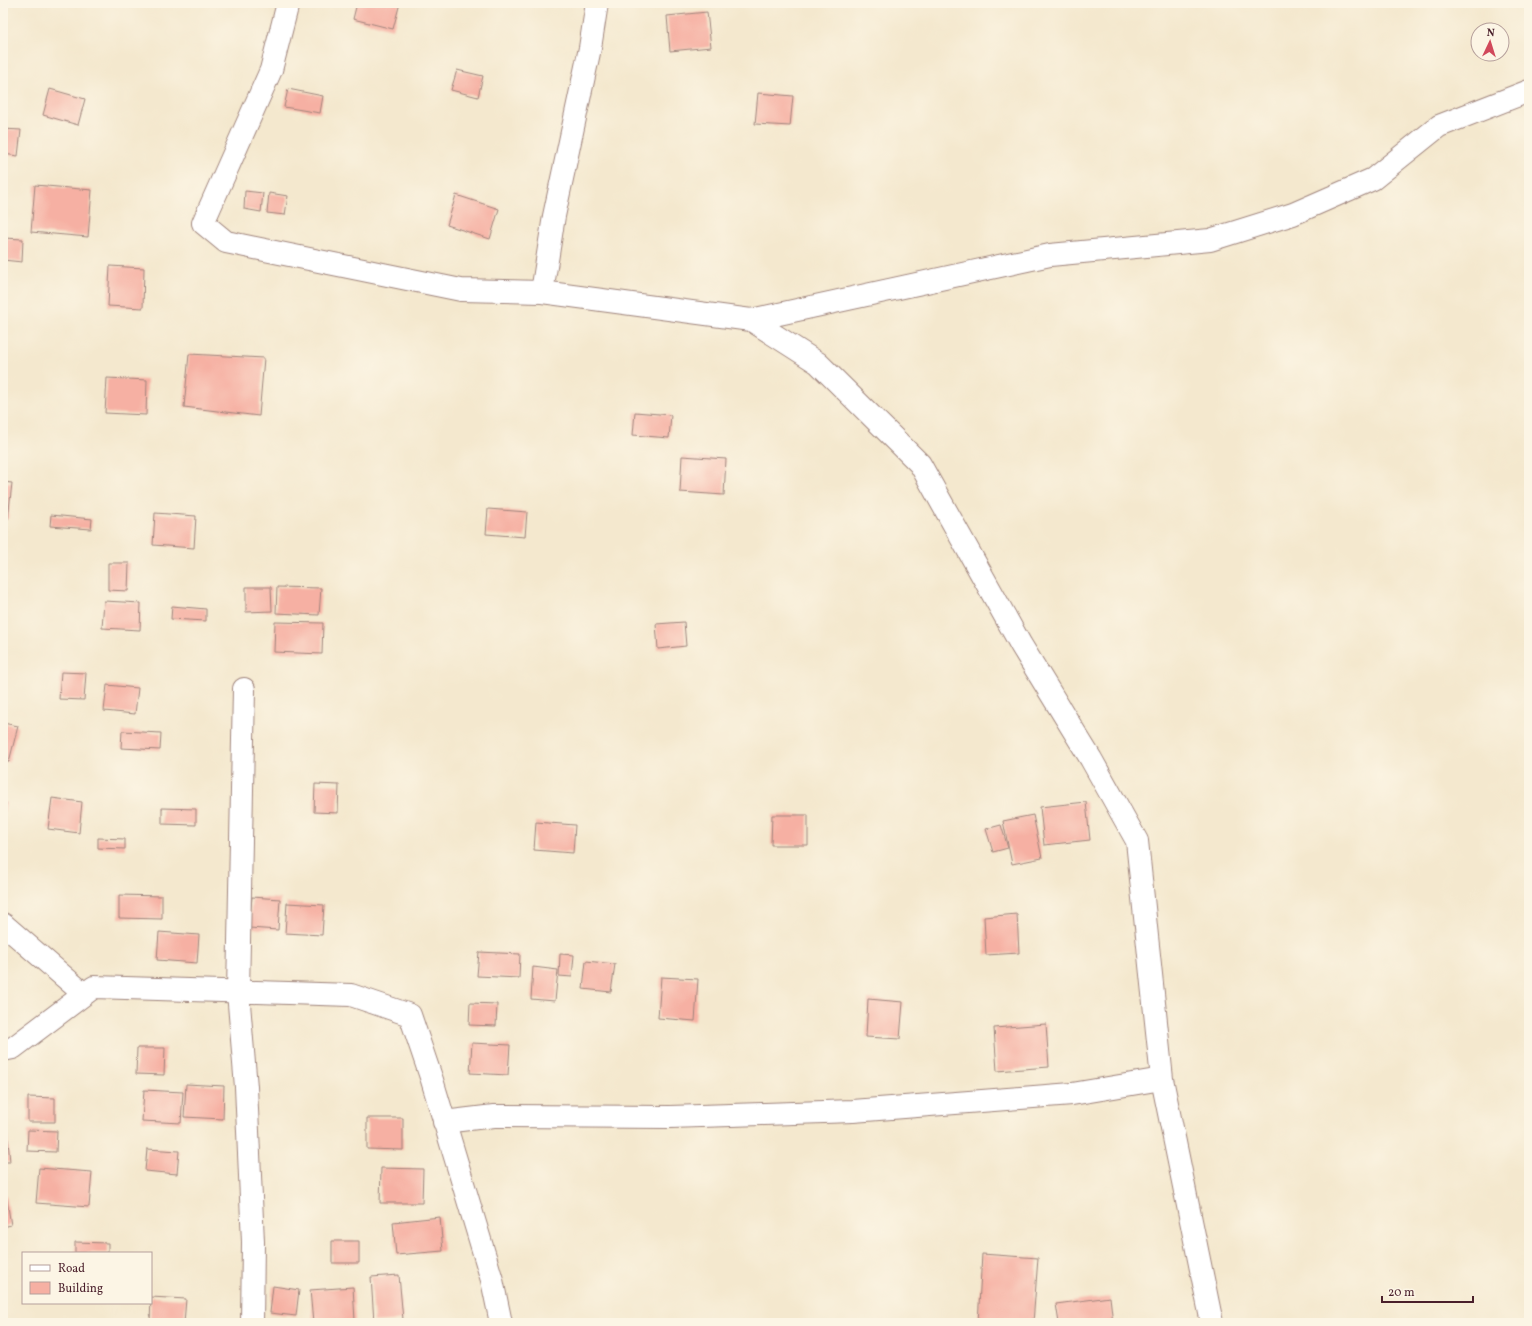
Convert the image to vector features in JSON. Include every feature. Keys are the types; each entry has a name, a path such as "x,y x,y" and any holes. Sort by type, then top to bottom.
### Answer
{"street":[{"path":"288,3 271,70 203,223 226,242 453,288 542,292 751,320 1050,255 1210,240 1293,214 1373,179 1439,126 1529,91"},
{"path":"542,292 554,216 590,48 597,3"},
{"path":"751,320 818,363 920,464 1021,645 1091,759 1137,841 1162,1079 1212,1323"},
{"path":"244,689 238,992 246,1087 253,1235 252,1323"},
{"path":"3,924 84,994"},
{"path":"3,1050 13,1048 94,987 351,995 410,1015 492,1280 501,1323"},
{"path":"444,1122 494,1116 670,1117 853,1111 1072,1094 1162,1079"}],"building":[{"path":"357,3 400,3 393,29 353,19"},
{"path":"707,12 711,47 670,51 667,16"},
{"path":"457,70 483,76 478,97 451,90"},
{"path":"50,89 85,99 78,125 43,115"},
{"path":"288,89 323,96 320,113 284,107"},
{"path":"758,93 793,96 790,126 755,124"},
{"path":"3,129 21,130 18,156 3,154"},
{"path":"35,185 92,190 88,237 31,232"},
{"path":"245,191 263,193 261,212 244,209"},
{"path":"269,193 288,196 285,215 267,213"},
{"path":"456,195 499,209 490,239 447,225"},
{"path":"3,238 23,239 22,262 3,260"},
{"path":"110,266 144,268 143,308 108,306"},
{"path":"189,354 264,358 259,416 184,407"},
{"path":"107,378 147,380 146,415 105,413"},
{"path":"635,412 671,415 669,438 633,435"},
{"path":"682,456 726,459 724,495 680,492"},
{"path":"3,482 12,483 8,519 3,518"},
{"path":"488,509 527,512 525,537 486,534"},
{"path":"155,513 196,516 194,548 153,545"},
{"path":"51,515 92,519 91,529 50,526"},
{"path":"108,563 129,563 128,591 108,590"},
{"path":"246,587 271,587 272,611 246,612"},
{"path":"277,587 321,588 319,615 276,613"},
{"path":"104,601 141,603 140,630 102,628"},
{"path":"172,606 206,609 206,621 171,619"},
{"path":"275,622 323,623 322,654 274,652"},
{"path":"684,622 686,646 658,649 656,624"},
{"path":"61,672 86,673 84,700 59,699"},
{"path":"107,685 138,688 135,714 104,711"},
{"path":"3,723 18,726 9,762 3,760"},
{"path":"122,731 161,733 160,750 121,748"},
{"path":"315,784 339,785 338,813 314,812"},
{"path":"52,798 82,802 79,833 48,829"},
{"path":"3,802 6,803 4,812 3,812"},
{"path":"1086,802 1090,840 1044,845 1040,807"},
{"path":"162,808 196,809 196,825 162,824"},
{"path":"772,815 808,815 808,845 771,845"},
{"path":"1033,815 1042,858 1012,864 1003,821"},
{"path":"536,822 575,825 573,853 534,850"},
{"path":"1001,825 1008,848 993,852 986,829"},
{"path":"98,838 125,839 125,849 98,848"},
{"path":"119,895 162,896 162,919 119,918"},
{"path":"252,897 280,899 278,930 249,928"},
{"path":"287,903 324,905 322,935 285,933"},
{"path":"1017,914 1019,953 986,955 984,917"},
{"path":"159,932 199,935 197,963 157,960"},
{"path":"479,952 520,954 519,978 477,976"},
{"path":"560,954 574,955 572,977 559,976"},
{"path":"586,961 615,964 611,992 583,989"},
{"path":"533,967 558,970 555,1001 531,999"},
{"path":"661,977 698,979 695,1021 658,1018"},
{"path":"868,999 903,1002 900,1039 866,1037"},
{"path":"470,1003 497,1004 496,1026 469,1025"},
{"path":"1046,1024 1049,1067 997,1071 994,1028"},
{"path":"472,1043 510,1045 508,1075 470,1073"},
{"path":"137,1048 165,1048 164,1075 136,1074"},
{"path":"186,1084 224,1086 223,1119 184,1117"},
{"path":"144,1090 183,1092 181,1123 142,1121"},
{"path":"28,1097 55,1098 55,1122 28,1122"},
{"path":"367,1118 403,1118 403,1150 367,1149"},
{"path":"3,1119 6,1119 10,1162 3,1162"},
{"path":"28,1130 57,1131 56,1152 27,1151"},
{"path":"147,1149 179,1151 177,1174 145,1171"},
{"path":"39,1168 92,1172 89,1207 36,1203"},
{"path":"381,1168 423,1169 422,1203 380,1203"},
{"path":"6,1195 11,1225 3,1227 3,1196"},
{"path":"440,1217 443,1251 396,1255 393,1222"},
{"path":"332,1241 359,1241 359,1263 332,1263"},
{"path":"75,1242 108,1243 108,1252 75,1252"},
{"path":"982,1254 1038,1258 1033,1323 978,1323"},
{"path":"399,1275 403,1320 374,1322 371,1277"},
{"path":"273,1286 299,1290 296,1316 270,1313"},
{"path":"353,1287 355,1321 313,1323 310,1290"},
{"path":"152,1297 186,1299 184,1323 150,1323"},
{"path":"1110,1297 1113,1323 1059,1323 1056,1304"}]}
